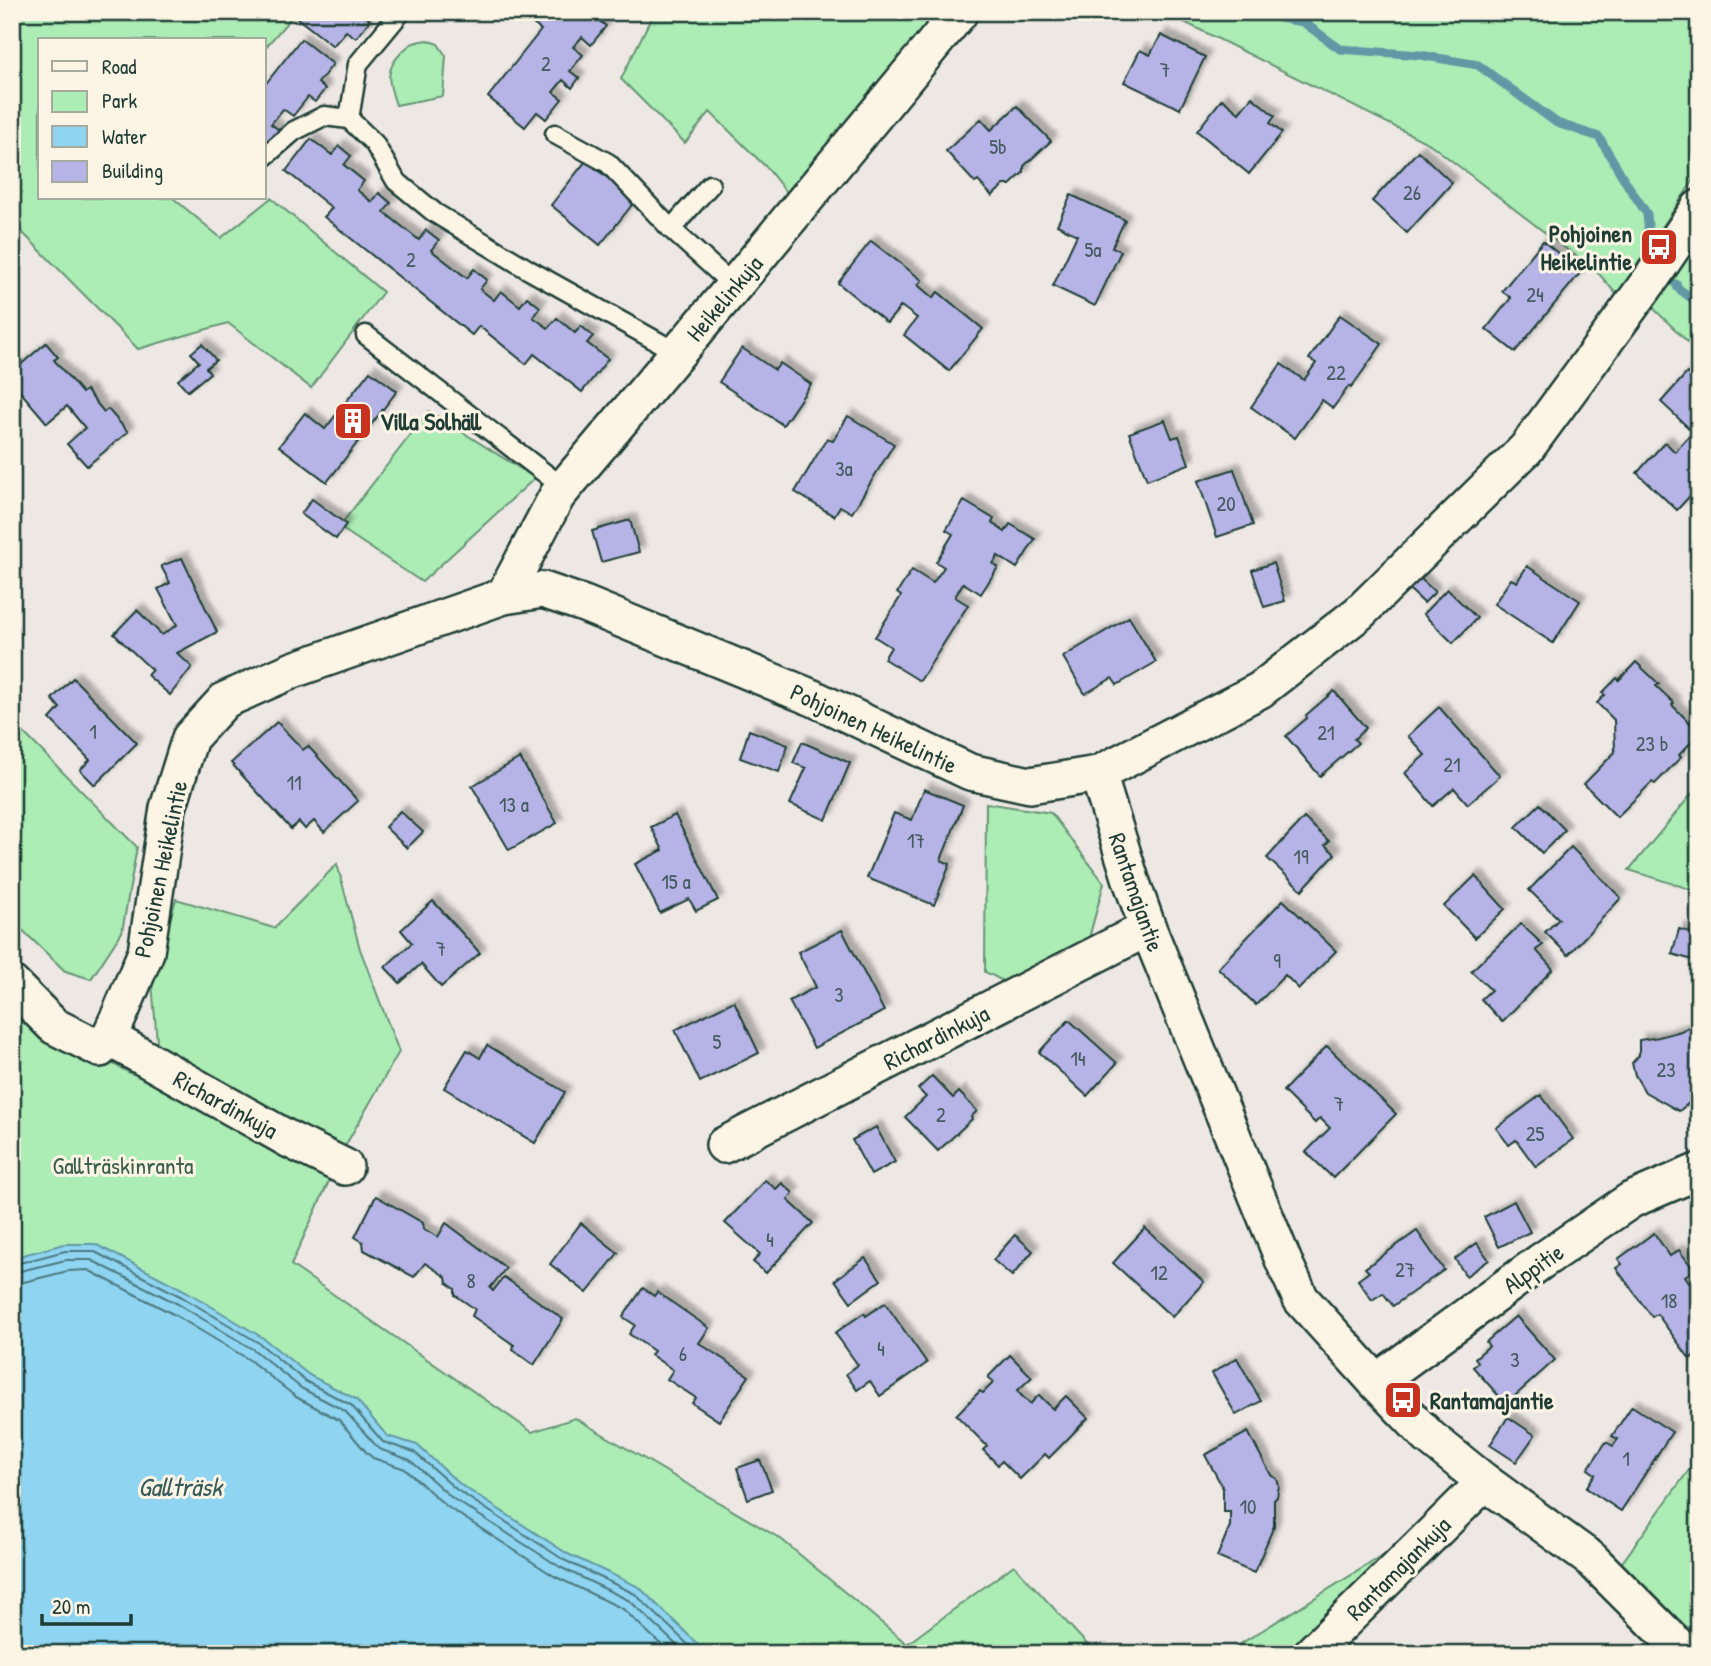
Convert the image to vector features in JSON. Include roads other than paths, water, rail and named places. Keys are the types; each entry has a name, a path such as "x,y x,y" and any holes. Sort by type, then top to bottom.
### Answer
{"street":[{"name":"Heikelinkuja","path":"504,596 557,496 960,12"},
{"name":"Pohjoinen Heikelintie","path":"104,1044 146,952 168,808 190,738 225,701 293,670 504,596 543,590 584,604 813,698 970,772 1030,785 1098,774 1259,690 1359,613 1526,449 1653,276 1699,208"},
{"name":"Rantamajantie","path":"1098,774 1148,928 1301,1299 1429,1437 1485,1482 1592,1560 1686,1654"},
{"name":"Richardinkuja","path":"724,1145 1148,928"},
{"name":"Richardinkuja","path":"12,984 54,1026 104,1044 345,1167"},
{"name":"Alppitie","path":"1376,1382 1540,1262 1631,1200 1699,1171"},
{"name":"Rantamajankuja","path":"1311,1654 1485,1482"}],"lane":[{"path":"349,119 358,64 401,12"},
{"path":"266,155 293,131 324,116 349,119 373,143 396,181 435,212 529,270 678,353"},
{"path":"555,134 608,163 671,229 734,286"},
{"path":"671,229 710,185"},
{"path":"366,335 564,488"}],"water":[{"name":"Gallträsk","path":"64,1244 95,1244 186,1291 263,1338 309,1375 356,1399 387,1436 417,1445 461,1485 568,1554 639,1587 708,1654 12,1654 12,1258"}],"waterway":[{"path":"1266,12 1280,18 1303,22 1340,49 1420,55 1478,65 1557,123 1599,137 1647,214 1649,237"},
{"path":"1676,284 1699,304"}],"place":[{"name":"Pohjoinen Heikelintie","path":"1659,247"},
{"name":"Villa Solhäll","path":"353,421"},
{"name":"Rantamajantie","path":"1403,1400"}],"park label":[{"name":"Gallträskinranta","path":"123,1165"}]}
